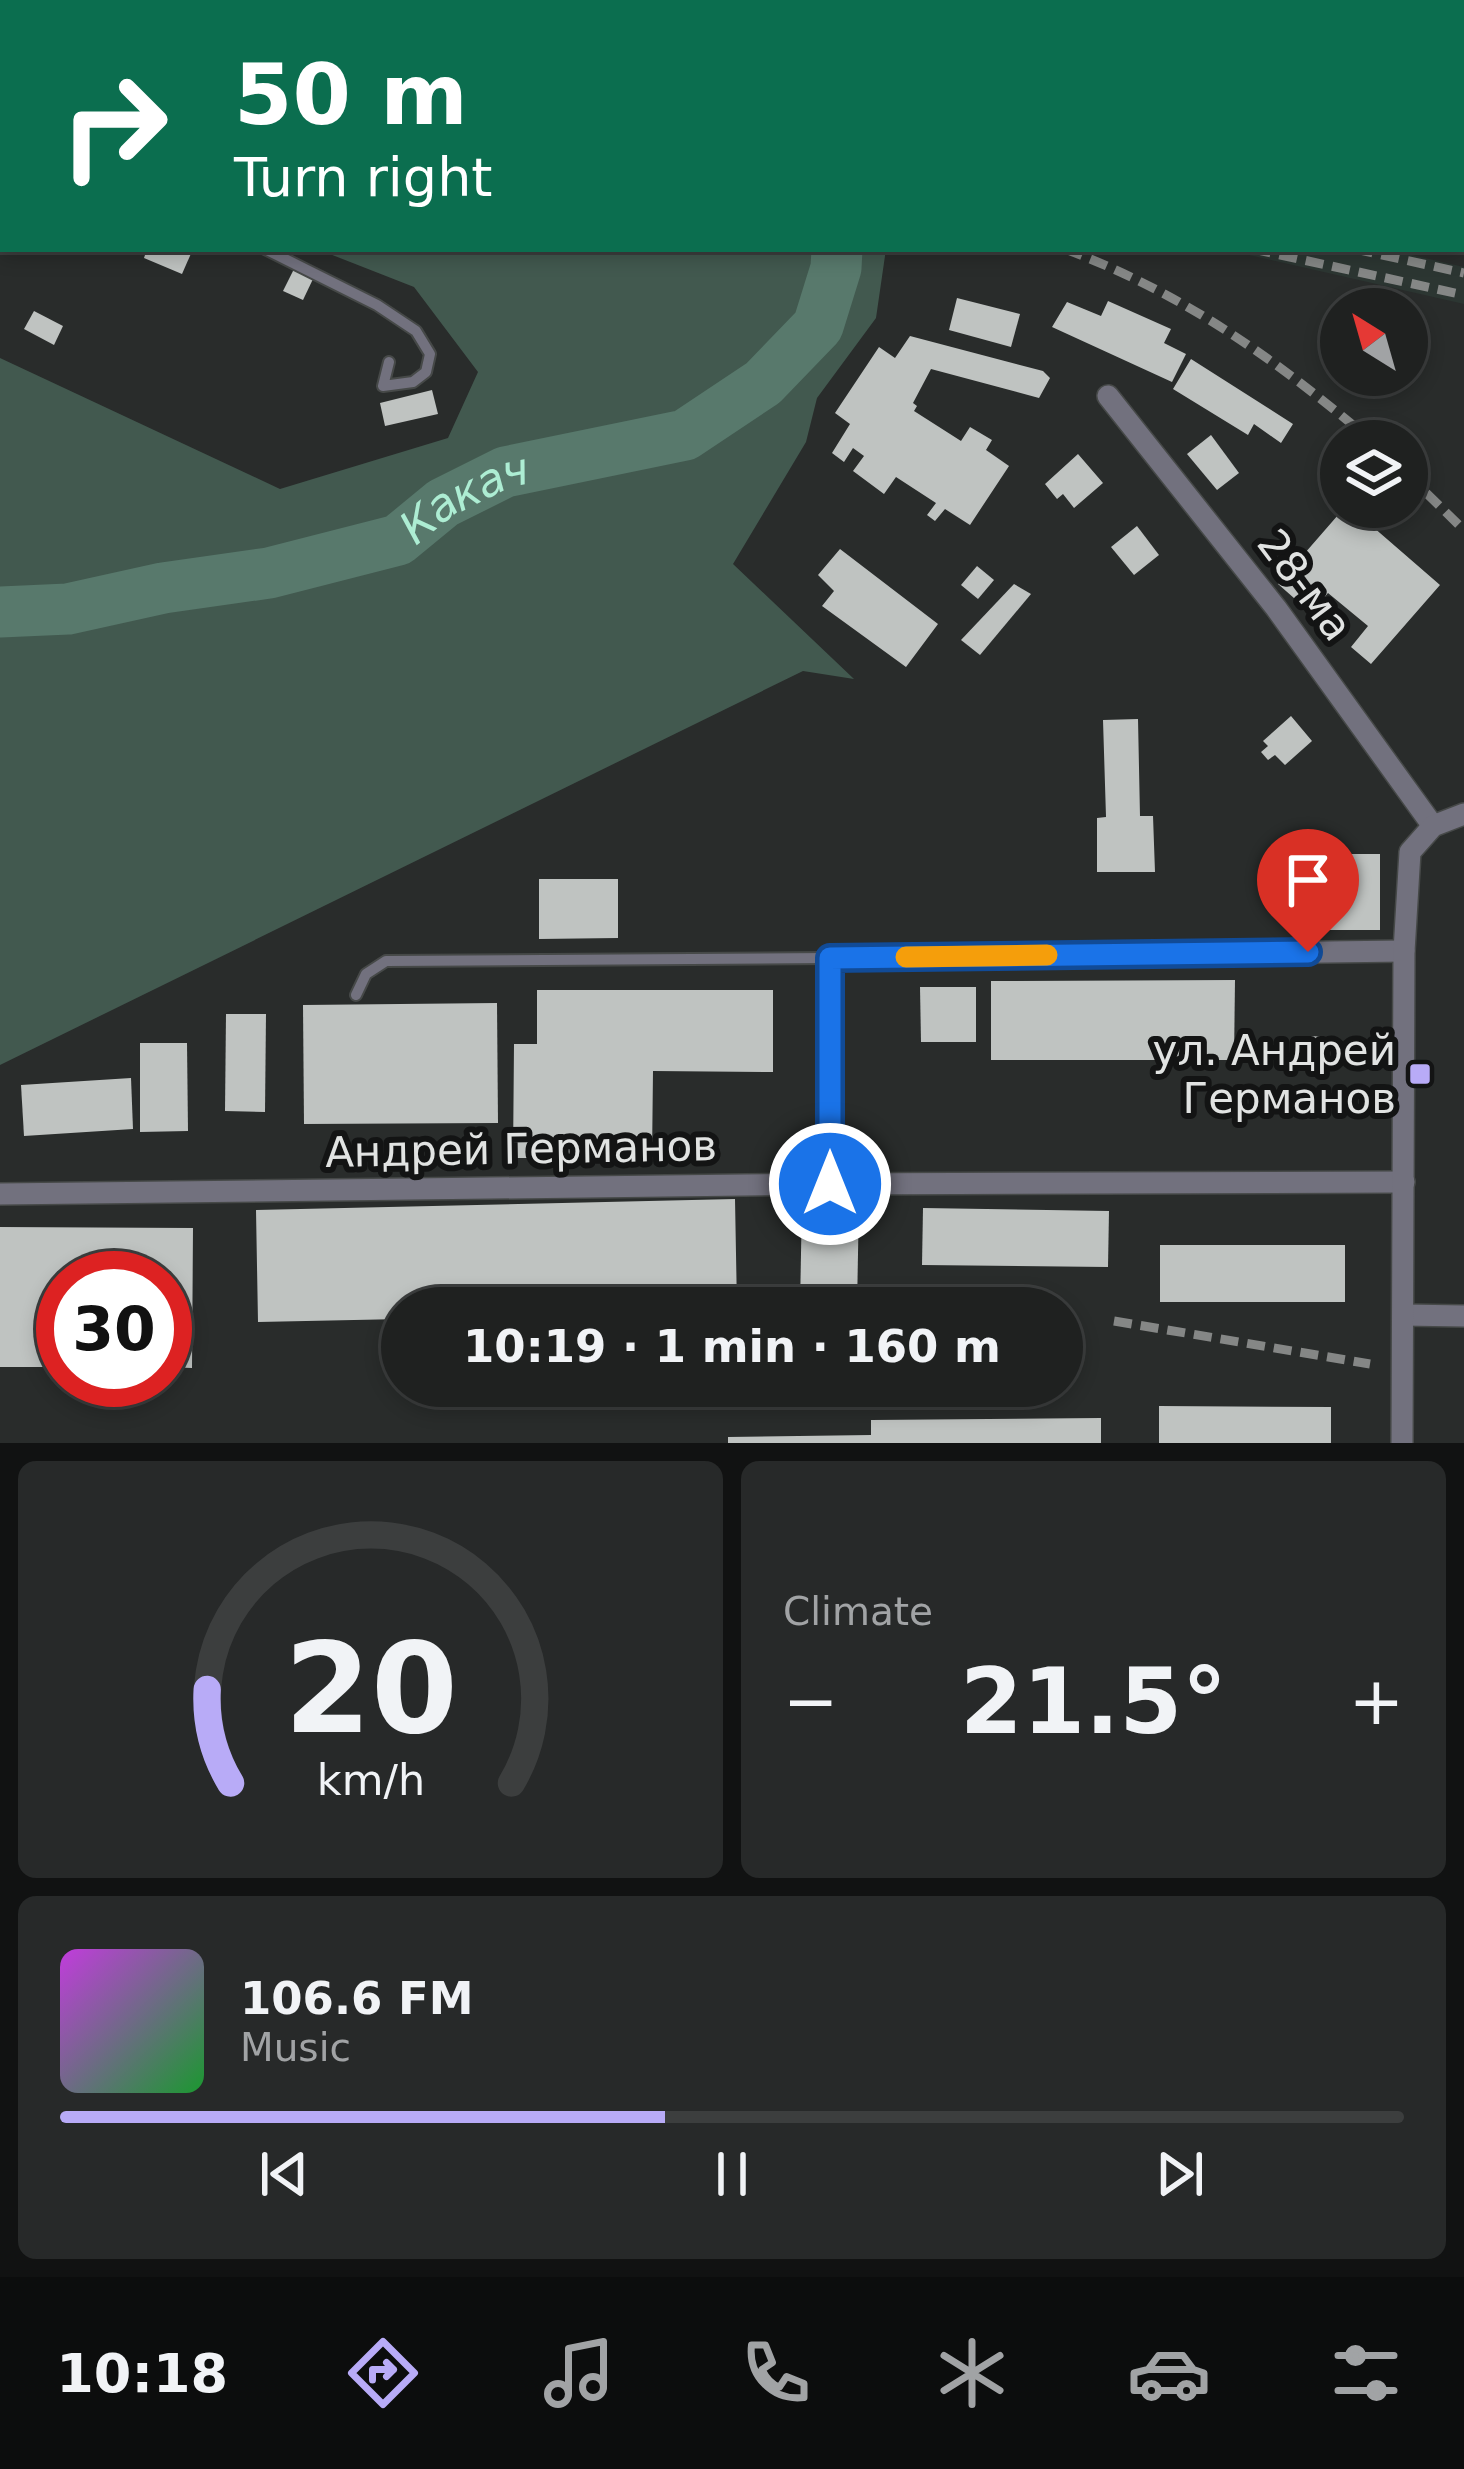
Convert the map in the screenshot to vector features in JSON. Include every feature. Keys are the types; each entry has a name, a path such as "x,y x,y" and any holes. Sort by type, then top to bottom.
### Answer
{"street":[{"name":"28-ма","path":"1108,396 1276,608 1433,826"},
{"path":"1402,1443 1404,951 1410,852 1433,826 1464,814"},
{"path":"830,1184 830,958 1404,951"},
{"name":"Андрей Германов","path":"0,1195 1404,1182"},
{"path":"1404,1315 1464,1316"}],"lane":[{"path":"272,252 377,305 416,331 430,354 426,373 412,382 383,386 389,362"},
{"path":"356,995 366,974 386,961 830,958"}],"shaded area":[{"path":"1236,252 1399,252 1464,267 1464,304 1428,296 1428,288 1394,288"}],"green space":[{"path":"325,252 886,252 876,318 817,398 806,442 733,564 854,679 803,671 0,1065 0,358 280,489 448,438 478,372 414,287"}],"building":[{"path":"146,252 192,252 182,274 144,258"},
{"path":"294,269 313,279 303,300 283,291"},
{"path":"957,298 1020,314 1011,347 949,330"},
{"path":"1108,301 1171,329 1164,343 1186,354 1172,382 1052,327 1067,302 1101,316"},
{"path":"34,311 63,326 54,345 24,329"},
{"path":"910,336 1043,371 1050,378 1039,398 931,369 913,403 914,411 961,441 970,427 992,440 986,450 1009,466 970,525 945,509 935,521 927,515 936,503 896,477 884,494 853,471 864,456 853,448 844,462 832,453 850,424 835,413 879,347 895,358"},
{"path":"1191,359 1293,424 1281,443 1254,424 1248,435 1173,389"},
{"path":"432,390 438,414 385,426 380,403"},
{"path":"1211,435 1239,473 1217,490 1187,454"},
{"path":"1078,454 1103,483 1074,508 1063,494 1057,499 1045,484"},
{"path":"1137,526 1159,555 1134,575 1111,547"},
{"path":"1327,528 1374,528 1440,585 1371,664 1351,647 1368,626 1328,593 1311,613 1278,584"},
{"path":"840,549 938,624 906,667 822,606 834,591 818,575"},
{"path":"977,566 994,580 978,599 961,585"},
{"path":"1014,584 1031,594 980,655 961,640"},
{"path":"1291,716 1312,741 1285,765 1275,755 1268,760 1261,752 1268,746 1263,741"},
{"path":"1138,719 1140,816 1153,816 1155,872 1097,872 1097,818 1106,817 1103,720"},
{"path":"1324,854 1380,854 1380,930 1325,930 1325,905 1287,905 1287,863 1325,862"},
{"path":"539,879 618,879 618,938 539,939"},
{"path":"1235,980 1234,1060 991,1060 991,981"},
{"path":"920,987 976,987 976,1042 921,1042"},
{"path":"537,990 773,990 773,1072 653,1071 652,1158 513,1158 514,1044 537,1044"},
{"path":"497,1003 498,1123 304,1124 303,1005"},
{"path":"226,1014 266,1014 265,1112 225,1111"},
{"path":"1308,1036 1328,1037 1328,1065 1308,1063"},
{"path":"140,1043 187,1043 188,1131 140,1132"},
{"path":"131,1078 133,1129 24,1136 21,1085"},
{"path":"735,1199 737,1287 381,1287 381,1319 258,1322 256,1210"},
{"path":"802,1199 859,1200 857,1287 800,1287"},
{"path":"923,1208 1109,1211 1108,1267 922,1265"},
{"path":"0,1227 193,1228 192,1368 192,1251 36,1251 36,1367 0,1367"},
{"path":"1160,1245 1345,1245 1345,1302 1160,1302"},
{"path":"1159,1406 1331,1407 1331,1443 1159,1443"},
{"path":"1101,1418 1101,1443 728,1443 728,1437 871,1435 871,1420"}],"waterway":[{"name":"Какач","path":"0,612 68,609 163,588 269,573 398,540 443,503 505,472 685,435 763,383 818,326 837,252"}],"railway":[{"path":"1072,252 1150,286 1227,331 1346,420"},
{"path":"1267,252 1464,295"},
{"path":"1369,252 1464,273"},
{"path":"1428,495 1464,530"},
{"path":"1114,1321 1370,1364"}],"slow traffic":[{"path":"906,957 1047,955"}],"place":[{"name":"ул. Андрей Германов","path":"1420,1074"}],"route":[{"path":"830,1184 830,958 1308,952"}]}
